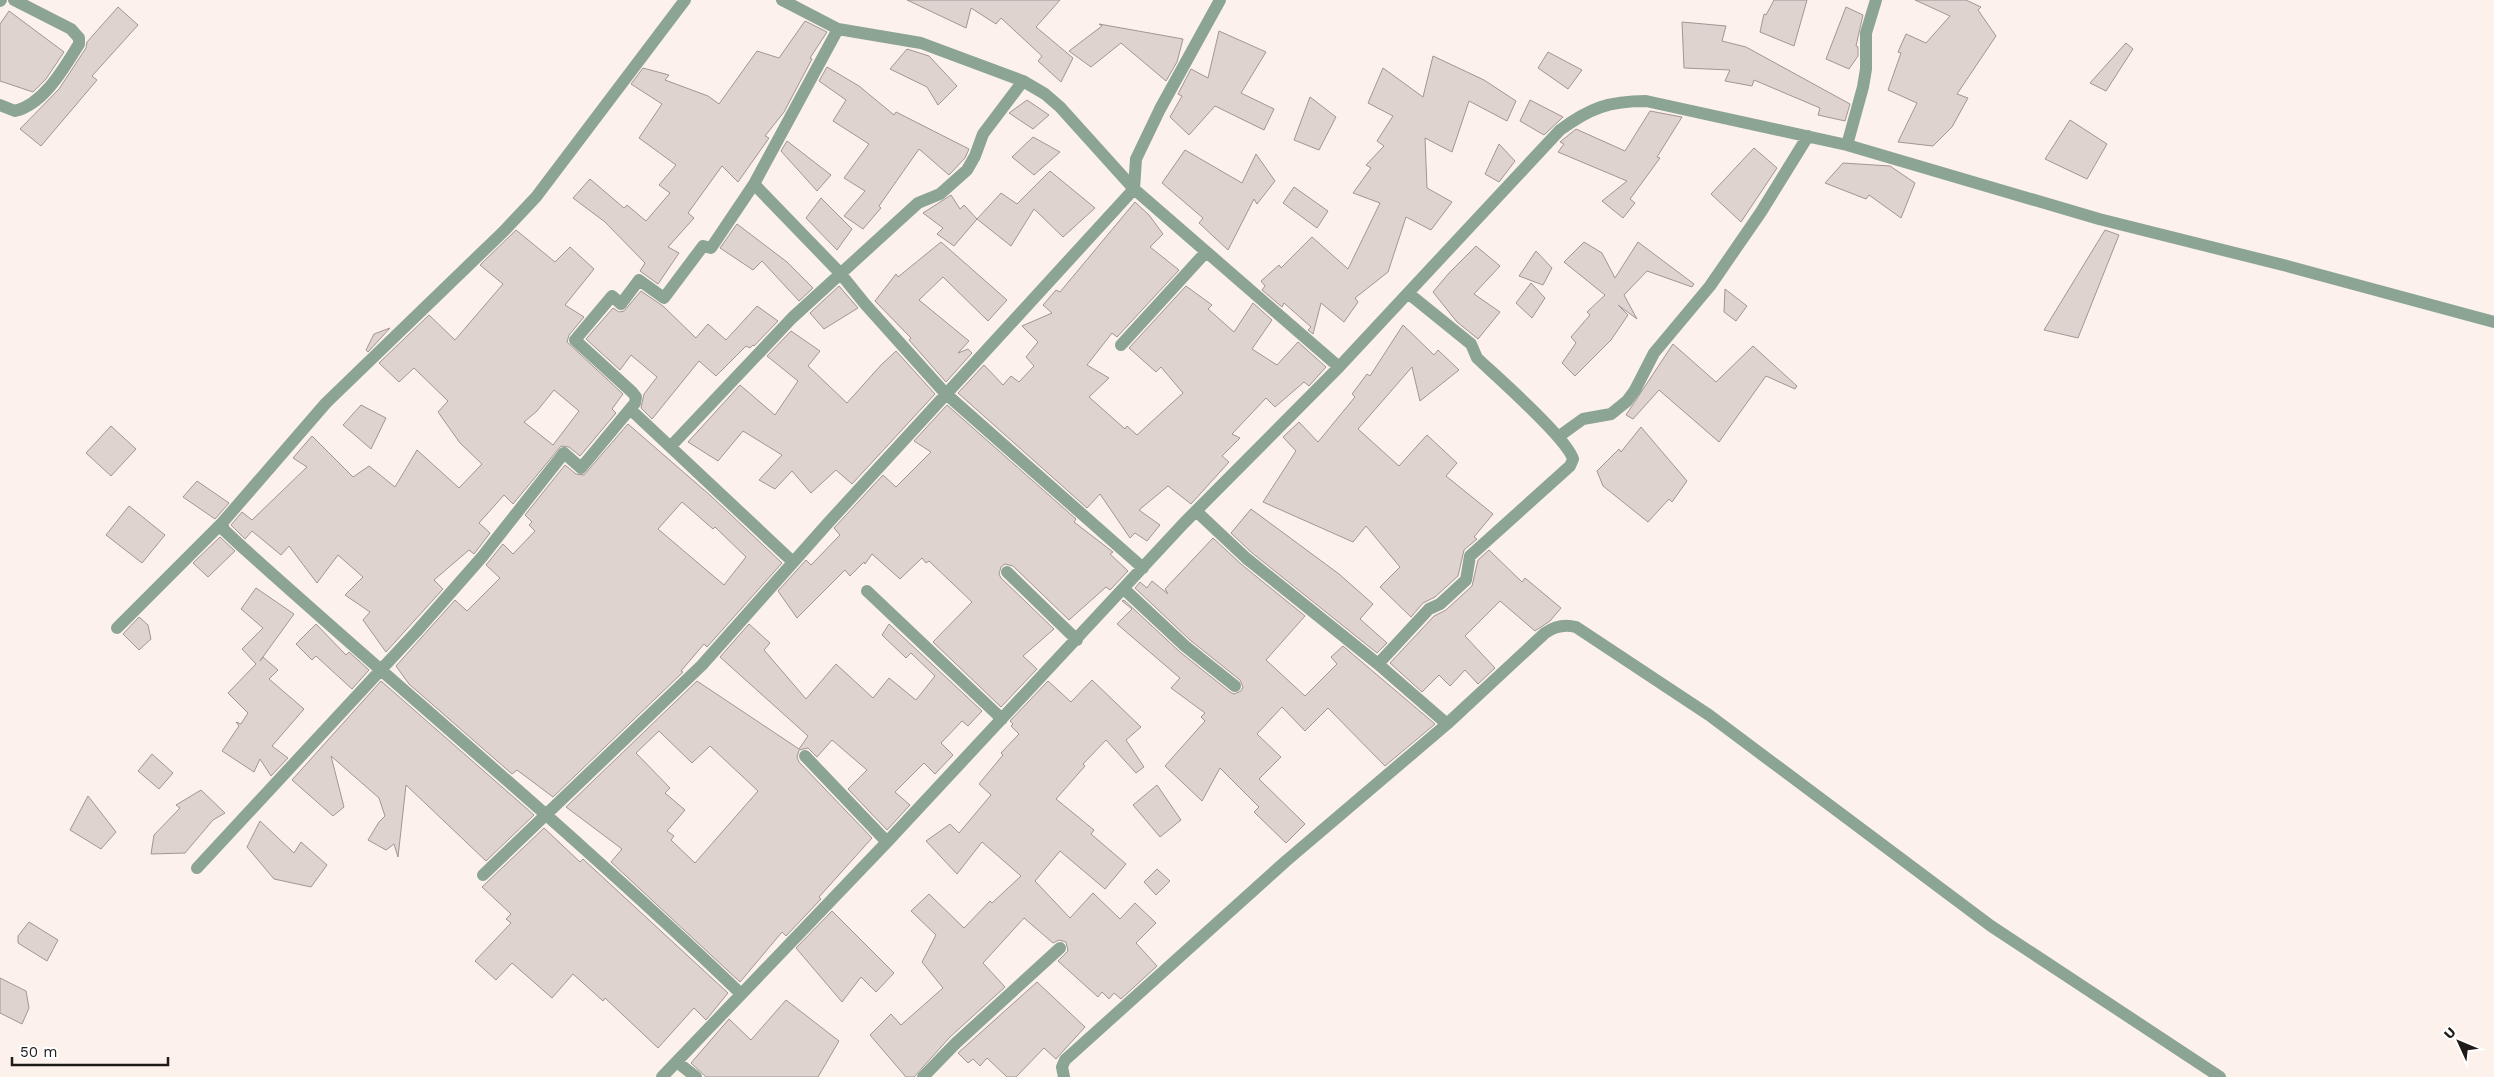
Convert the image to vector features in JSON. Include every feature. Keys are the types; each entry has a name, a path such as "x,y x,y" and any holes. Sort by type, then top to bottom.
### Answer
{"street":[{"path":"0,104 15,110 33,103 44,93 79,44 78,38 71,29 14,0"},
{"path":"117,628 222,522 326,403 504,231 536,197 684,0"},
{"path":"782,0 838,29 922,43 1023,81 1045,94 1060,107 1134,188 1340,366"},
{"path":"483,875 702,665 946,393 1134,188 1136,159 1160,109 1220,0"},
{"path":"1847,144 1863,87 1866,69 1866,33 1876,0"},
{"path":"197,868 380,672 482,557 564,453 581,468 635,403 636,397 632,392 575,340 612,296 621,304 639,280 664,298 703,246 711,248 754,184 838,29"},
{"path":"671,446 792,318 840,273 918,203 940,194 967,170 975,156 983,134 1023,81"},
{"path":"662,1077 1078,640 1196,511 1340,366 1560,130 1599,106 1622,101 1646,101 1847,144 2100,219 2287,266 2494,322"},
{"path":"1558,437 1583,418 1611,414 1627,401 1654,354 1710,286 1761,212 1808,136"},
{"path":"754,184 840,273 865,304 946,393 1143,568"},
{"path":"1121,345 1206,252"},
{"path":"1378,664 1429,609 1440,604 1466,580 1470,556 1570,466 1573,459 1571,452 1558,437 1477,358 1471,344 1408,293"},
{"path":"630,409 793,562"},
{"path":"1196,511 1246,558 1378,664 1447,724"},
{"path":"222,522 224,530 240,545 380,672 546,815 740,993"},
{"path":"1007,572 1078,640"},
{"path":"1124,589 1185,646 1235,686"},
{"path":"867,591 1002,718"},
{"path":"1064,1077 1062,1067 1065,1060 1158,975 1286,861 1447,724 1545,633 1561,626 1576,627 1709,715 1992,926 2220,1077"},
{"path":"805,756 887,842"},
{"path":"923,1077 956,1043 1060,948"},
{"path":"677,1062 696,1077"}],"building":[{"path":"907,0 1060,0 1036,27 1073,58 1061,82 1038,61 1042,56 1001,18 996,24 971,8 966,28"},
{"path":"1774,0 1807,0 1794,46 1760,32 1764,14 1766,15"},
{"path":"1915,0 1966,0 1981,7 1978,10 1996,36 1957,94 1968,98 1952,127 1933,146 1898,142 1917,103 1888,90 1901,53 1898,52 1906,34 1926,43 1950,16"},
{"path":"118,7 138,25 92,76 97,80 41,146 20,129 59,89 86,48 87,42"},
{"path":"1846,7 1863,15 1856,46 1858,47 1858,56 1849,69 1826,59"},
{"path":"9,11 64,52 46,79 33,92 0,81 0,24"},
{"path":"805,21 827,32 810,58 812,59 784,112 765,136 769,138 738,182 722,166 688,213 694,218 668,247 679,253 658,284 640,271 645,263 605,222 573,198 590,179 624,208 627,205 646,221 670,193 659,185 676,165 639,138 662,104 631,84 643,68 669,75 665,80 708,96 719,104 757,51 779,58"},
{"path":"1682,22 1726,26 1722,41 1746,47 1850,104 1845,121 1818,115 1820,108 1754,80 1752,86 1725,81 1730,70 1684,68"},
{"path":"1099,24 1183,39 1177,62 1166,81 1121,43 1091,67 1069,51 1102,26"},
{"path":"1219,31 1266,52 1241,93 1274,109 1264,130 1215,106 1189,135 1170,117 1182,96 1178,94 1191,69 1208,78"},
{"path":"2126,43 2133,49 2106,91 2090,83"},
{"path":"907,49 929,56 957,86 938,105 927,87 890,69"},
{"path":"1548,52 1582,70 1568,89 1538,68"},
{"path":"1433,56 1484,80 1516,101 1507,121 1469,101 1452,152 1425,138 1427,188 1452,202 1431,230 1406,217 1388,272 1355,298 1358,302 1344,322 1321,303 1313,334 1308,330 1311,327 1284,303 1282,307 1262,290 1265,286 1261,281 1279,265 1281,268 1312,237 1348,269 1380,203 1353,193 1371,168 1366,165 1384,146 1377,141 1393,116 1368,103 1383,68 1423,97"},
{"path":"827,67 859,86 894,115 896,112 969,149 965,158 949,175 919,149 879,206 881,208 863,229 844,216 865,191 844,178 869,144 833,121 846,100 819,81"},
{"path":"1310,97 1336,117 1319,150 1294,140"},
{"path":"1027,100 1049,115 1033,129 1009,113"},
{"path":"1530,100 1563,117 1544,135 1520,121"},
{"path":"1650,111 1682,117 1657,157 1660,158 1630,199 1635,203 1623,218 1602,201 1627,181 1558,152 1564,144 1560,142 1576,129 1625,151"},
{"path":"2070,120 2107,144 2087,179 2045,159"},
{"path":"1033,137 1060,152 1034,175 1012,157"},
{"path":"787,141 831,175 817,191 781,151"},
{"path":"1499,144 1515,161 1499,182 1485,174"},
{"path":"1754,148 1777,168 1741,222 1711,194"},
{"path":"1185,150 1242,183 1256,154 1275,181 1257,204 1254,199 1228,250 1199,223 1203,218 1162,183"},
{"path":"1843,163 1890,166 1915,183 1901,218 1869,195 1866,199 1825,183"},
{"path":"1050,171 1095,208 1063,237 1034,209 1011,246 977,219 1001,193 1017,204"},
{"path":"1294,187 1328,211 1317,228 1283,203"},
{"path":"951,195 960,209 964,205 977,219 954,246 937,234 943,228 923,213"},
{"path":"821,198 852,229 837,250 806,218"},
{"path":"1135,202 1149,215 1163,234 1150,247 1179,270 1117,337 1112,333 1087,365 1109,378 1089,397 1125,429 1127,426 1137,435 1183,393 1161,367 1156,372 1129,348 1186,286 1212,305 1208,309 1234,332 1253,303 1272,320 1252,349 1277,365 1298,342 1326,367 1309,386 1304,382 1275,407 1266,398 1232,434 1240,438 1222,456 1229,462 1191,504 1168,486 1139,510 1160,525 1147,541 1135,533 1130,538 1100,494 1087,508 958,393 984,365 1003,385 1011,376 1019,382 1034,366 1026,357 1038,342 1022,326 1052,313 1043,305 1056,290 1060,292"},
{"path":"737,224 787,262 813,288 799,301 762,261 753,270 720,248"},
{"path":"516,230 555,262 570,247 594,269 565,305 584,317 569,335 567,342 623,394 612,409 616,413 580,456 569,447 561,446 513,504 504,495 479,523 490,533 474,554 469,550 434,580 443,589 386,652 363,620 370,612 345,595 363,577 338,555 317,583 289,546 281,555 252,531 245,539 231,525 242,512 252,520 307,467 293,458 312,436 353,477 369,466 395,487 417,450 459,488 482,464 460,443 438,412 448,401 414,368 399,382 379,363 429,315 455,340 503,284 480,265","holes":["554,390 579,411 553,445 524,422 537,411"]},
{"path":"2105,230 2119,235 2078,338 2044,330"},
{"path":"941,242 1007,300 988,321 943,277 919,300 969,341 958,353 968,349 972,353 946,382 909,340 911,338 875,301 896,274 898,277"},
{"path":"1584,242 1602,253 1615,278 1638,242 1694,284 1692,287 1647,271 1624,295 1637,319 1618,305 1628,315 1611,340 1575,376 1562,363 1576,343 1571,337 1590,315 1587,312 1605,295 1564,262"},
{"path":"1476,246 1500,266 1474,294 1500,312 1478,339 1457,322 1433,292"},
{"path":"1536,251 1552,268 1543,285 1519,276"},
{"path":"1531,283 1545,298 1532,318 1516,303"},
{"path":"839,286 858,308 824,329 810,313"},
{"path":"1725,289 1747,306 1736,321 1724,312"},
{"path":"641,291 663,306 696,338 708,324 726,340 757,306 778,321 754,346 750,348 746,346 716,376 699,361 652,419 641,408 644,394 657,377 631,355 620,370 586,339 613,308 619,312 624,311"},
{"path":"1403,325 1434,355 1438,350 1459,370 1420,401 1412,367 1358,429 1399,466 1427,435 1457,463 1446,476 1493,514 1474,537 1477,539 1464,550 1458,576 1435,597 1423,603 1411,617 1380,587 1400,567 1366,526 1353,542 1263,502 1296,451 1283,437 1299,422 1318,442 1355,397 1352,394 1367,374 1370,376"},
{"path":"390,328 368,352 366,350 374,334"},
{"path":"791,331 820,351 808,366 847,403 896,351 935,394 852,484 836,470 811,493 792,471 775,489 759,480 782,455 743,431 718,461 688,442 740,385 775,415 798,381 767,356"},
{"path":"1673,344 1716,382 1753,346 1797,386 1795,389 1766,376 1719,442 1659,390 1633,419 1626,415"},
{"path":"361,405 386,418 371,449 343,425"},
{"path":"947,405 1076,519 1074,522 1113,552 1110,554 1128,571 1110,590 1106,587 1069,620 1013,566 1005,564 1001,567 999,574 1001,578 1054,629 1023,656 1037,669 1001,707 933,642 972,602 929,561 926,563 922,558 900,579 872,554 865,564 864,562 850,576 845,570 797,618 778,591 806,560 811,565 840,535 834,528 883,475 896,487 931,452 914,441"},
{"path":"628,424 711,496 782,563 707,647 704,644 681,671 683,672 553,797 517,770 512,774 409,684 396,666 455,600 467,611 500,578 486,565 503,544 513,554 535,531 529,525 532,522 525,515 565,465 576,474 584,475","holes":["682,502 713,529 715,527 746,557 724,585 658,529"]},
{"path":"111,426 136,449 111,476 86,453"},
{"path":"1641,427 1687,481 1672,502 1669,499 1648,522 1603,486 1597,471 1619,449 1621,452"},
{"path":"197,481 229,503 215,519 183,497"},
{"path":"129,506 165,535 142,563 106,535"},
{"path":"1251,509 1339,574 1373,604 1360,619 1387,643 1377,653 1251,552 1231,533"},
{"path":"220,537 235,551 208,577 193,563"},
{"path":"1213,538 1241,564 1305,616 1266,660 1305,696 1337,664 1331,657 1343,646 1435,724 1385,766 1328,708 1305,731 1282,707 1257,734 1281,757 1259,779 1305,824 1286,843 1254,812 1259,807 1220,768 1202,801 1165,766 1205,721 1201,717 1205,713 1171,688 1180,678 1117,624 1132,609 1122,601 1124,600 1180,652 1230,692 1234,694 1241,691 1243,687 1240,680 1190,640 1135,588 1140,582 1147,588 1152,581 1168,594 1165,589"},
{"path":"1489,550 1522,582 1525,578 1561,608 1550,621 1535,631 1500,601 1465,636 1495,668 1478,684 1465,670 1450,686 1439,675 1422,692 1390,663 1434,616 1446,610 1472,586 1478,560"},
{"path":"256,588 294,614 260,661 263,657 278,670 269,679 304,709 272,746 288,758 271,776 260,759 254,772 222,751 239,726 236,722 241,724 248,713 228,693 256,664 242,649 263,628 241,609"},
{"path":"139,617 148,625 151,639 139,650 123,634"},
{"path":"316,624 346,655 349,652 369,670 352,689 316,656 312,660 296,644"},
{"path":"749,624 770,643 764,650 806,699 836,664 873,698 889,678 916,700 935,676 911,653 906,658 882,635 889,624 982,711 968,726 962,721 941,743 953,755 935,774 924,763 895,792 910,805 887,830 848,789 867,770 832,740 817,757 808,748 799,750 797,757 799,762 872,838 819,897 821,899 786,936 782,932 740,982 611,862 622,849 566,807 697,681 799,749 808,736 720,657","holes":["659,731 692,763 710,746 758,791 695,863 671,840 674,836 667,831 685,810 665,793 670,788 636,753"]},
{"path":"1092,680 1141,727 1126,740 1144,767 1136,773 1106,740 1083,764 1085,766 1056,799 1094,830 1091,834 1126,864 1105,889 1060,851 1035,881 1070,918 1093,893 1120,919 1135,903 1156,923 1136,943 1157,966 1121,999 1114,993 1109,999 1102,992 1098,997 1058,961 1068,951 1066,942 1059,940 1053,943 1024,918 983,963 1005,987 950,1037 914,1077 906,1077 870,1035 891,1014 901,1025 943,988 922,962 936,935 911,911 929,894 964,928 990,901 992,903 1021,876 982,842 957,874 926,841 950,824 959,833 991,795 979,784 1003,755 1001,753 1019,734 1011,726 1013,724 1010,721 1048,681 1071,702"},
{"path":"381,681 534,815 486,861 406,785 398,857 394,844 386,850 368,840 385,816 379,798 331,756 344,807 333,816 292,780"},
{"path":"152,754 173,773 159,789 138,771"},
{"path":"1157,785 1181,820 1160,837 1133,805"},
{"path":"201,790 225,813 213,820 185,853 151,854 154,835 180,808 176,805"},
{"path":"88,796 116,832 101,849 70,830"},
{"path":"260,821 294,853 301,842 327,865 311,887 274,879 247,847"},
{"path":"544,828 580,862 583,859 728,993 706,1020 694,1008 658,1048 605,998 603,1001 573,974 552,998 512,963 496,980 475,961 511,923 506,919 511,914 482,887"},
{"path":"1157,869 1170,881 1156,895 1144,882"},
{"path":"832,911 894,973 876,992 861,977 842,1002 796,948"},
{"path":"29,922 58,940 47,961 18,943 18,936"},
{"path":"0,978 26,991 29,1008 22,1024 0,1013"},
{"path":"1037,982 1085,1027 1056,1059 1044,1048 1016,1077 1007,1077 987,1058 980,1066 973,1059 968,1063 958,1053"},
{"path":"786,1000 839,1041 818,1077 706,1077 691,1063 729,1019 751,1040"}]}
